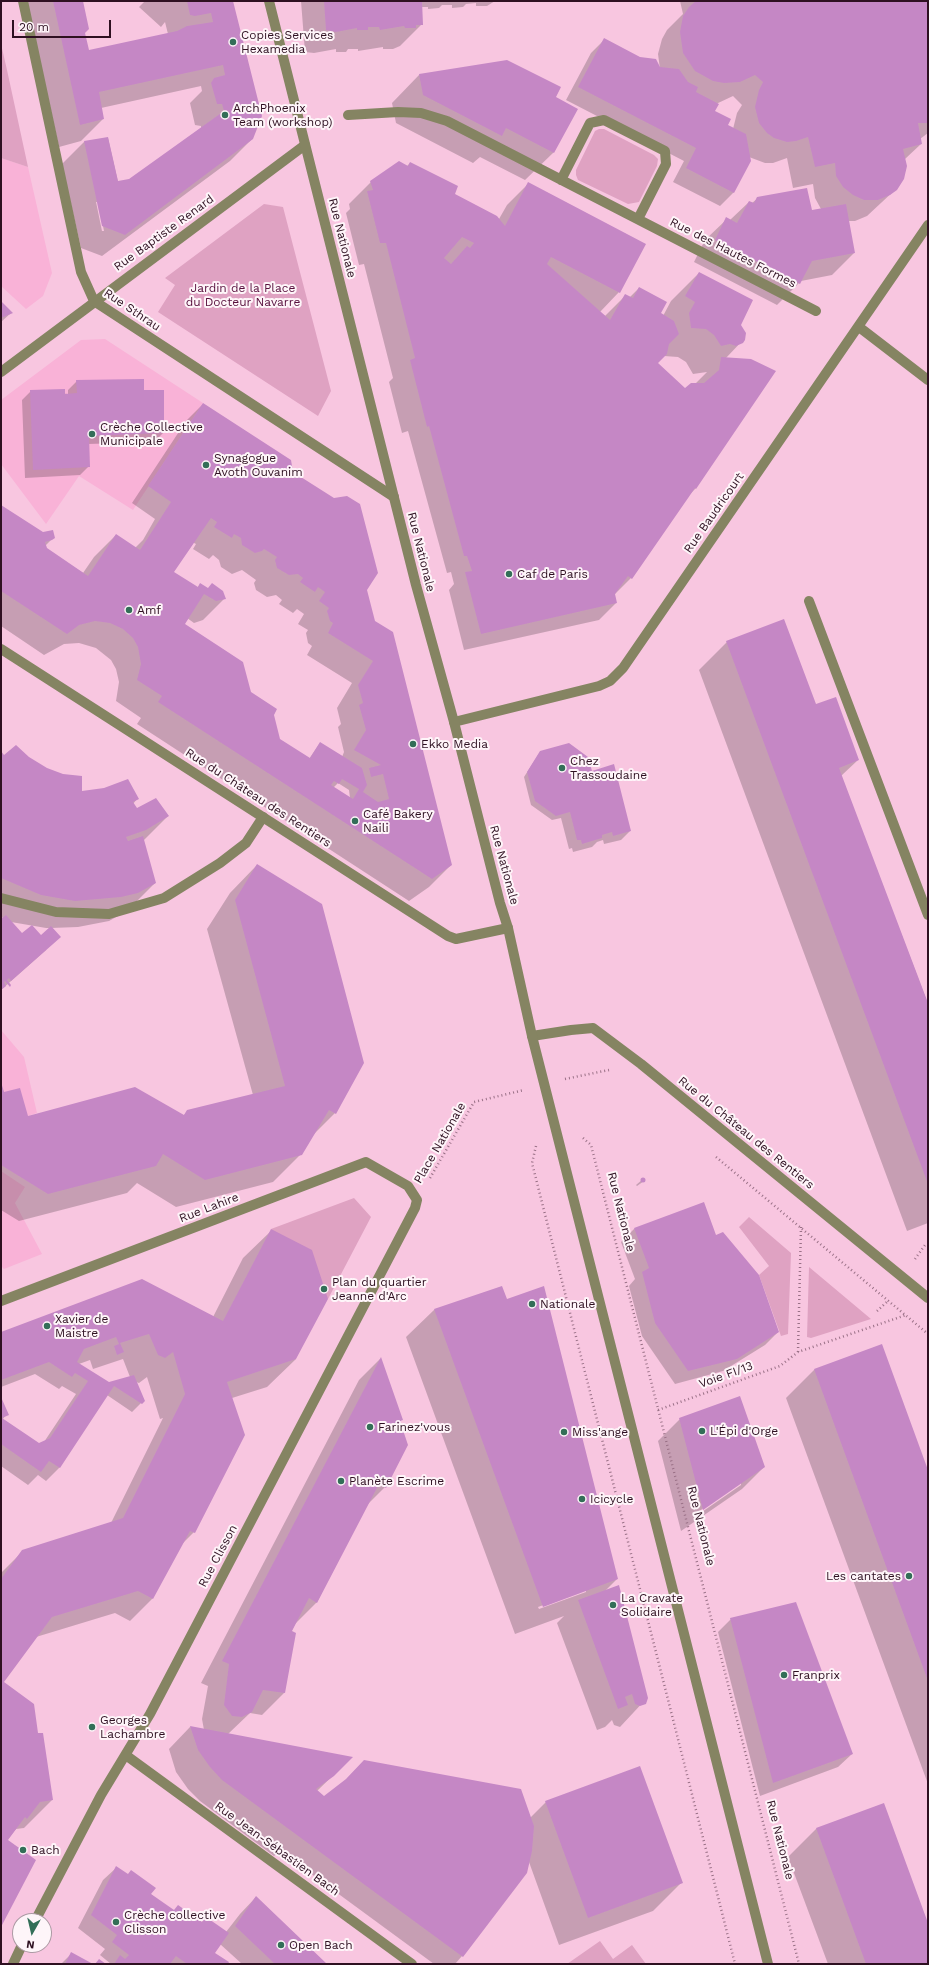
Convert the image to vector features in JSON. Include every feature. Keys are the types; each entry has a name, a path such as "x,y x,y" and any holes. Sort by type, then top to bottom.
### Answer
{"street":[{"name":"Rue Sthrau","path":"23,1 81,272 94,301 394,497"},
{"name":"Rue Nationale","path":"269,1 416,585 454,722 500,903 508,928 532,1036 768,1964"},
{"name":"Rue des Hautes Formes","path":"348,115 398,112 421,113 448,120 816,311"},
{"path":"561,180 590,123 604,120 665,151 666,164 638,219"},
{"name":"Rue Baptiste Renard","path":"1,372 94,301 305,145"},
{"name":"Rue Baudricourt","path":"454,722 599,686 610,681 623,668 928,225"},
{"path":"859,327 928,380"},
{"path":"808,601 928,915"},
{"name":"Rue du Château des Rentiers","path":"1,649 448,936 456,939 508,928"},
{"path":"1,898 56,912 109,914 164,898 220,863 246,843 263,817"},
{"name":"Rue du Château des Rentiers","path":"532,1036 593,1028 641,1064 928,1298"},
{"name":"Rue Lahire","path":"1,1301 366,1162 408,1186 417,1200"},
{"name":"Rue Clisson","path":"39,1913 101,1795 127,1756 150,1714 415,1208 417,1200"},
{"name":"Rue Jean-Sébastien Bach","path":"127,1756 412,1964"},
{"path":"13,1964 18,1953"}],"path":[{"path":"560,1081 607,1068 613,1073"},
{"name":"Place Nationale","path":"417,1200 474,1102 528,1089"},
{"name":"Rue Nationale","path":"579,1135 590,1145 799,1964"},
{"path":"536,1144 532,1162 735,1964"},
{"path":"710,1152 928,1334"},
{"path":"798,1352 801,1228"},
{"name":"Voie FI/13","path":"658,1410 780,1366 798,1352 906,1315"}],"shaded area":[{"path":"1,158 28,167 52,273 43,296 26,309 1,286"},
{"name":"Crèche Collective Municipale","path":"105,339 203,403 133,510 79,476 46,524 1,464 1,400 81,340"},
{"path":"1,1030 24,1057 37,1113 28,1116 1,1160"},
{"path":"1,1171 25,1187 15,1203 42,1254 4,1269 1,1266"}],"green space":[{"path":"1,44 7,70 28,167 1,158"},
{"path":"604,129 654,155 658,159 657,166 639,202 628,204 578,180 576,170 595,131"},
{"name":"Jardin de la Place du Docteur Navarre","path":"264,204 283,207 331,391 318,416 158,312 175,285 165,278"},
{"path":"354,1198 371,1217 328,1299 271,1229"},
{"path":"749,1217 791,1253 788,1334 781,1336 759,1275 769,1266 739,1227"},
{"path":"809,1267 871,1319 811,1338 807,1337"},
{"path":"600,1941 613,1959 632,1945 646,1964 567,1964"}],"building":[{"path":"53,1 83,1 89,29 85,33 89,50 177,31 187,26 213,22 211,13 195,16 190,15 187,1 233,1 262,116 253,139 125,235 102,226 84,141 108,137 118,181 129,179 224,111 222,104 217,104 211,83 214,78 225,75 223,65 99,92 104,119 80,125"},
{"path":"324,1 422,1 423,25 416,25 416,28 405,28 404,26 380,30 379,27 368,27 368,30 357,30 357,28 336,32 326,30"},
{"path":"696,1 928,1 928,123 918,123 922,144 903,149 907,166 904,179 897,190 878,200 864,200 853,195 843,187 836,176 835,163 815,167 808,137 787,142 774,138 767,133 759,123 755,107 759,90 763,82 755,75 740,82 724,83 713,81 695,71 683,53 680,32 683,16 689,7"},
{"path":"604,38 640,57 656,59 660,67 679,69 688,82 698,87 696,92 719,104 715,111 731,119 728,125 746,134 751,161 734,193 686,168 696,148 578,87"},
{"path":"507,60 561,87 556,97 578,109 554,153 506,128 502,136 423,95 419,74"},
{"path":"399,161 408,166 410,162 458,186 455,194 497,216 505,226 528,182 646,244 620,293 551,257 547,264 610,320 625,294 633,298 639,287 667,302 661,313 674,321 679,334 669,344 667,354 658,363 685,388 691,383 704,383 719,370 721,357 751,359 776,371 696,489 695,488 632,579 628,576 615,594 617,603 481,634 465,572 472,571 467,556 464,556 429,426 427,427 410,360 415,358 386,243 380,243 367,191 373,190 370,181","holes":["462,237 474,243 470,248 467,246 451,264 444,258"]},
{"path":"807,188 812,210 846,204 855,253 812,261 800,284 715,240 726,217 737,223 749,201 754,203 757,197"},
{"path":"699,272 753,300 741,325 746,333 743,343 736,346 730,344 721,346 714,335 706,329 691,328 689,313 695,302 685,296"},
{"path":"1,301 13,313 1,318"},
{"path":"144,379 144,390 164,390 164,433 89,436 90,467 33,470 30,390 65,389 65,394 77,393 76,380"},
{"path":"203,403 291,460 293,472 334,498 347,496 360,504 378,573 367,590 375,621 393,632 452,865 432,879 158,702 162,696 137,680 141,664 138,647 133,638 123,629 110,623 95,621 79,625 67,634 1,591 1,505 43,532 53,530 55,538 45,542 47,548 88,576 116,534 140,550 171,502 148,486","holes":["211,518 217,522 214,527 232,538 234,534 241,538 242,545 255,553 264,549 277,557 275,560 277,568 289,575 298,574 303,578 300,582 315,592 318,587 325,592 319,601 329,608 327,611 330,621 333,623 328,633 373,661 358,685 363,703 359,705 366,730 354,750 381,765 369,768 371,777 383,774 389,799 378,802 363,792 367,785 362,768 320,742 310,758 280,739 274,715 277,709 251,692 243,662 185,624 204,594 216,601 226,599 223,591 212,583 208,588 200,583 198,587 174,572","342,779 359,789 353,799 331,785 334,781 339,784"]},
{"path":"784,619 816,704 836,697 859,760 839,768 928,1003 928,1184 726,641"},
{"path":"569,743 588,757 592,771 614,764 631,831 613,836 612,832 602,835 602,838 582,844 581,840 577,840 570,812 556,816 535,801 527,772 540,751"},
{"path":"16,745 29,757 47,768 63,774 82,776 82,791 104,788 128,779 139,799 133,802 137,808 156,798 169,816 146,830 126,837 128,841 143,836 156,883 138,893 121,897 75,901 41,895 1,878 1,751 4,755"},
{"path":"257,864 322,904 364,1063 336,1114 329,1110 302,1155 205,1180 163,1154 156,1166 48,1194 1,1165 1,1082 4,1092 20,1088 28,1116 135,1087 184,1115 187,1110 285,1086 235,900"},
{"path":"6,915 22,933 32,925 41,935 51,926 61,937 11,981 9,978 7,980 11,985 10,987 5,981 6,986 1,990 1,919"},
{"path":"643,1177 646,1180 643,1183 640,1180"},
{"path":"704,1202 716,1235 723,1232 759,1275 779,1332 737,1359 688,1371 655,1323 642,1272 649,1268 634,1228"},
{"path":"271,1229 312,1250 328,1299 296,1359 227,1382 245,1435 195,1533 190,1531 153,1599 138,1591 52,1617 4,1682 34,1704 38,1733 43,1733 53,1800 40,1802 27,1819 25,1817 8,1840 36,1860 1,1927 1,1579 22,1550 123,1518 185,1394 173,1352 165,1358 158,1355 149,1334 120,1343 124,1352 117,1355 114,1346 119,1344 116,1337 84,1349 77,1362 109,1382 134,1375 145,1401 142,1404 114,1386 60,1468 49,1461 41,1472 1,1444 1,1397 9,1415 2,1418 39,1443 50,1438 88,1381 75,1373 72,1377 49,1362 1,1380 1,1332 142,1279 223,1321"},
{"path":"502,1286 507,1299 544,1286 618,1579 543,1607 434,1309"},
{"name":"Les cantates","path":"882,1344 928,1470 928,1681 814,1369"},
{"path":"381,1357 403,1420 400,1421 408,1445 386,1488 379,1484 317,1603 309,1598 292,1631 296,1633 285,1693 263,1690 252,1712 242,1717 232,1716 224,1705 229,1664 222,1661"},
{"path":"740,1396 765,1467 703,1510 679,1418"},
{"path":"619,1585 648,1698 646,1704 640,1706 635,1704 632,1694 625,1697 628,1705 618,1709 578,1600"},
{"name":"Franprix","path":"796,1602 853,1754 773,1783 730,1618"},
{"path":"190,1726 353,1757 334,1776 316,1789 324,1796 346,1779 364,1760 521,1789 534,1826 532,1851 527,1873 463,1957 222,1780 210,1767 198,1750"},
{"path":"640,1766 683,1883 588,1918 545,1801"},
{"path":"884,1803 928,1923 928,1964 866,1964 816,1828"},
{"path":"116,1866 128,1874 131,1870 156,1888 151,1894 174,1910 178,1905 202,1922 206,1917 229,1933 215,1953 229,1962 228,1964 187,1964 176,1956 170,1964 114,1964 120,1955 125,1959 129,1955 112,1942 117,1935 91,1915"},
{"name":"Open Bach","path":"256,1896 327,1964 275,1964 235,1926"},
{"path":"71,1952 93,1964 65,1964"},
{"path":"99,1959 106,1964 95,1964"}],"place":[{"name":"Copies Services Hexamedia","path":"233,42"},
{"name":"ArchPhoenix Team (workshop)","path":"225,115"},
{"name":"Crèche Collective Municipale","path":"92,434"},
{"name":"Synagogue Avoth Ouvanim","path":"206,465"},
{"name":"Caf de Paris","path":"509,574"},
{"name":"Amf","path":"129,610"},
{"name":"Ekko Media","path":"413,744"},
{"name":"Chez Trassoudaine","path":"562,768"},
{"name":"Café Bakery Naili","path":"355,821"},
{"name":"Plan du quartier Jeanne d'Arc","path":"324,1289"},
{"name":"Nationale","path":"532,1304"},
{"name":"Xavier de Maistre","path":"47,1326"},
{"name":"Farinez'vous","path":"370,1427"},
{"name":"L'Épi d'Orge","path":"702,1431"},
{"name":"Miss'ange","path":"564,1432"},
{"name":"Planète Escrime","path":"341,1481"},
{"name":"Icicycle","path":"582,1499"},
{"name":"Les cantates","path":"909,1576"},
{"name":"La Cravate Solidaire","path":"613,1605"},
{"name":"Franprix","path":"784,1675"},
{"name":"Georges Lachambre","path":"92,1727"},
{"name":"Bach","path":"23,1850"},
{"name":"Crèche collective Clisson","path":"116,1922"},
{"name":"Open Bach","path":"281,1945"}]}
